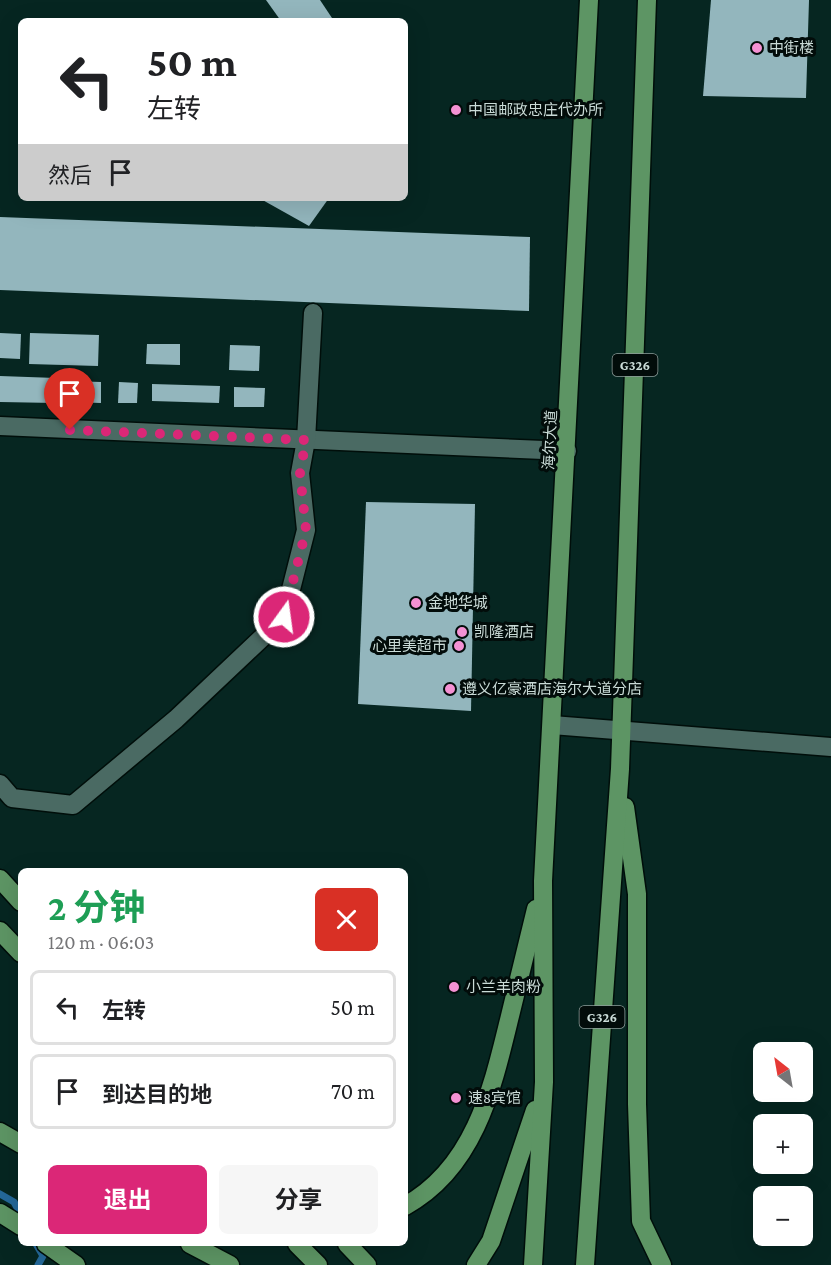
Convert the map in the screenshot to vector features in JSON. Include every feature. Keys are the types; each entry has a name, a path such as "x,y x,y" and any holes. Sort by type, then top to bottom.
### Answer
{"highway":[{"name":"海尔大道","path":"543,881 589,0"},
{"name":"G326","path":"585,1265 622,729 647,0"},
{"path":"620,769 637,894 637,1104 641,1221 662,1265"},
{"path":"0,879 18,899"},
{"path":"533,1265 544,1082 543,881"},
{"path":"408,1204 419,1198 447,1172 476,1129 492,1091 543,881"},
{"path":"0,931 18,950"},
{"path":"476,1265 491,1241 544,1082"},
{"path":"0,1132 18,1142"},
{"path":"0,1213 18,1224"},
{"path":"49,1246 76,1265"},
{"path":"194,1246 230,1265"},
{"path":"299,1246 318,1265"},
{"path":"348,1246 367,1265"}],"street":[{"path":"0,784 12,798 73,805 176,719 284,617 306,530 300,473 306,440 313,313"},
{"path":"0,426 567,451"},
{"path":"552,725 831,747"}],"building":[{"path":"266,0 320,0 332,18 279,18"},
{"name":"中街楼","path":"711,0 809,0 806,98 703,96"},
{"path":"264,201 327,201 309,226"},
{"path":"0,217 530,237 529,311 0,290"},
{"path":"0,333 21,334 20,359 0,358"},
{"path":"30,333 99,335 98,366 29,364"},
{"path":"147,344 180,344 180,365 146,364"},
{"path":"230,345 260,346 259,371 229,370"},
{"path":"0,376 56,378 55,403 0,402"},
{"path":"71,381 101,382 101,403 70,402"},
{"path":"119,382 138,383 137,403 118,403"},
{"path":"152,384 220,386 219,403 152,401"},
{"path":"234,387 265,388 264,407 234,407"},
{"path":"366,502 475,504 471,711 358,704"}],"waterway":[{"path":"0,1194 14,1202 18,1209"},
{"path":"37,1246 43,1256 38,1265"}],"place":[{"name":"中街楼","path":"757,48"},
{"name":"中国邮政忠庄代办所","path":"456,110"},
{"name":"金地华城","path":"416,603"},
{"name":"凯隆酒店","path":"462,632"},
{"name":"心里美超市","path":"459,646"},
{"name":"遵义亿豪酒店海尔大道分店","path":"450,689"},
{"name":"小兰羊肉粉","path":"454,987"},
{"name":"速8宾馆","path":"456,1098"}],"route":[{"path":"70,430 306,440 300,473 306,530 284,617"}]}
